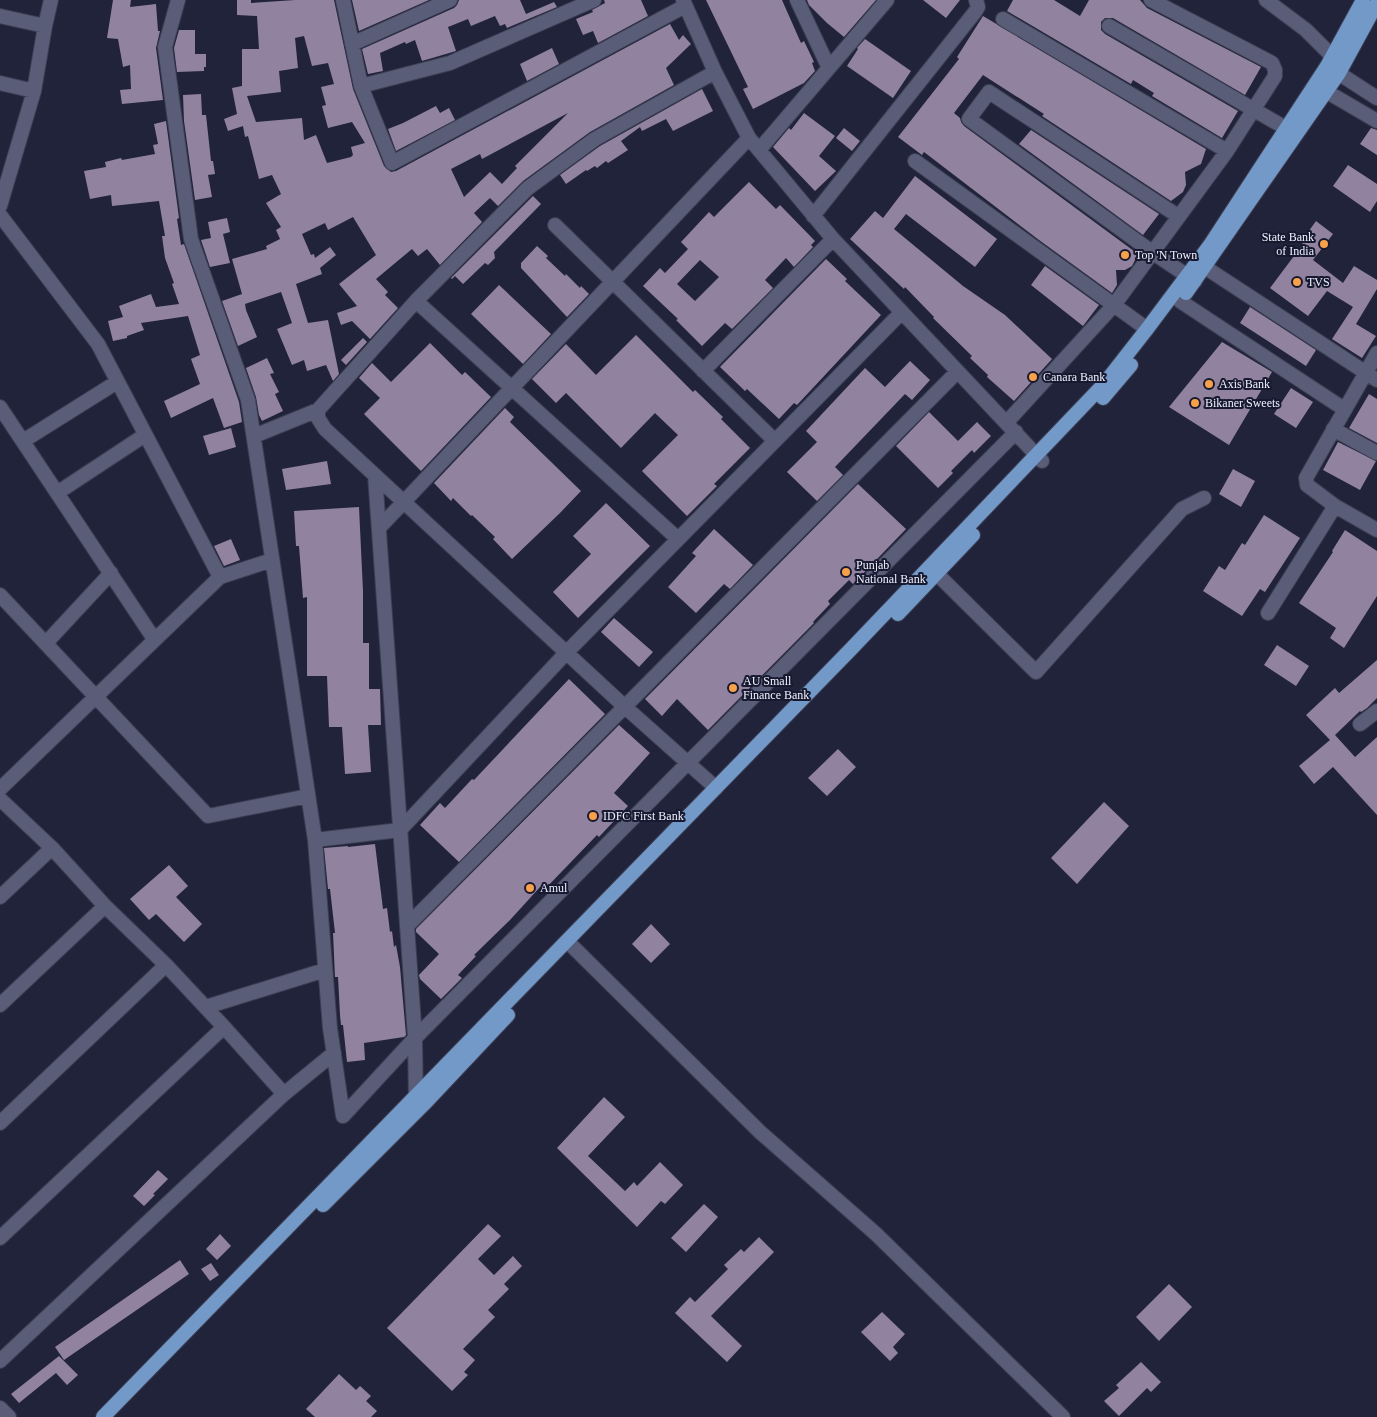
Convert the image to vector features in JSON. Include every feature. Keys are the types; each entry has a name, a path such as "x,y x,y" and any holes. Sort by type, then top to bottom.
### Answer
{"main road":[{"path":"115,1417 570,944 936,574 1039,458 1104,384 1201,265 1320,88 1329,61 1363,0"},
{"path":"1320,88 1339,73 1377,3"},
{"path":"570,944 716,788 1039,458 1115,385 1180,301 1191,278"},
{"path":"103,1417 415,1104"}],"street":[{"path":"0,206 34,91 44,26 51,0"},
{"path":"178,0 165,47 191,239 248,400 314,840 325,970 343,1116 415,1038 689,762 1012,427 1114,305 1227,151 1275,76 1272,63 1151,0"},
{"path":"344,0 361,86 392,163 684,3 715,72 749,138 758,150 833,239 957,372 1012,427 1039,458"},
{"path":"352,44 450,0"},
{"path":"361,86 450,63 594,0"},
{"path":"797,0 829,68"},
{"path":"758,150 887,0"},
{"path":"813,216 975,12 978,7 976,0"},
{"path":"1266,0 1306,30 1339,73 1377,98"},
{"path":"0,16 44,26"},
{"path":"1003,19 1227,151"},
{"path":"1109,26 1292,132"},
{"path":"254,436 318,410 416,301 528,188 595,139 715,72"},
{"path":"0,83 34,91"},
{"path":"1320,88 1377,120"},
{"path":"1178,216 989,92 969,119 1152,252 1191,278"},
{"path":"379,528 749,138"},
{"path":"915,161 1147,329"},
{"path":"0,215 98,344 220,577"},
{"path":"555,226 775,441"},
{"path":"703,371 833,239"},
{"path":"1201,265 1371,376"},
{"path":"416,301 678,539"},
{"path":"1180,301 1344,409"},
{"path":"314,840 400,830 566,652 902,312"},
{"path":"1377,353 1371,376 1344,409 1306,478 1308,485 1335,506 1377,530"},
{"path":"407,926 957,372"},
{"path":"23,441 117,382"},
{"path":"0,407 154,639"},
{"path":"318,410 318,418 325,429 624,706 716,788"},
{"path":"1333,429 1377,453"},
{"path":"57,493 145,435"},
{"path":"375,475 415,1038 415,1104"},
{"path":"936,574 1036,672 1182,509 1204,498"},
{"path":"1268,613 1335,506"},
{"path":"0,788 220,577 272,560"},
{"path":"46,643 111,573"},
{"path":"0,595 208,816 308,796"},
{"path":"1360,724 1377,711"},
{"path":"0,799 52,848 105,906 166,965 284,1094"},
{"path":"0,897 52,848"},
{"path":"0,1005 105,906"},
{"path":"570,944 760,1132 876,1234 1063,1417"},
{"path":"0,1122 166,965"},
{"path":"206,1008 325,970"},
{"path":"0,1238 224,1027"},
{"path":"0,1360 284,1094 334,1053"},
{"path":"0,1408 9,1417"}],"building":[{"path":"113,0 131,0 130,7 156,4 158,31 160,31 156,48 163,100 122,104 120,90 131,89 130,65 123,67 118,39 107,38"},
{"path":"237,0 251,0 251,3 334,0 353,89 384,166 391,172 670,24 679,40 683,35 691,44 666,68 674,85 590,132 523,181 498,206 490,198 474,213 482,222 440,265 427,249 418,256 412,249 376,279 388,292 385,295 398,308 370,339 352,321 341,325 337,313 357,306 339,284 376,255 353,217 328,230 325,223 302,234 311,255 314,254 315,258 330,247 336,255 320,268 322,274 296,284 308,323 328,320 339,374 333,381 326,365 307,371 304,360 292,365 277,329 292,323 281,292 245,304 257,337 238,346 222,301 242,294 232,259 267,249 266,246 280,239 276,230 281,227 266,203 281,194 272,175 259,179 248,136 245,137 243,126 228,131 224,119 237,114 232,88 242,86 242,49 259,49 257,16 237,15","holes":["304,36 312,66 328,63 334,84 321,87 326,105 322,106 328,128 352,122 365,143 351,147 353,155 351,157 327,163 316,135 304,140 302,118 256,122 247,96 281,92 279,71 298,68 295,38","568,113 515,166 517,168 502,184 490,172 464,197 451,169 480,154 482,159"]},
{"path":"352,0 429,0 359,31"},
{"path":"459,0 520,0 526,14 554,2 557,7 507,28 505,24 500,26 495,16 471,26 468,19 448,27 456,51 422,61 415,40 406,44 405,42 380,53 383,71 368,74 362,49 454,8"},
{"path":"604,0 641,0 648,16 598,43 593,31 583,35 576,19 593,12 592,10 605,3"},
{"path":"706,0 782,0 801,43 804,41 814,62 812,63 815,71 804,83 753,109 743,89 748,87"},
{"path":"807,0 876,0 844,37 809,5"},
{"path":"923,0 960,0 946,18"},
{"path":"1013,0 1054,0 1080,16 1089,0 1140,0 1147,8 1261,67 1245,95 1113,18 1105,18 1101,22 1101,30 1105,34 1238,111 1222,138 1152,96 1154,93 1133,80 1131,84 1007,11"},
{"path":"983,16 1206,149 1201,164 1185,172 1186,185 1183,192 1171,201 1042,116 1044,114 983,75 954,113 960,118 964,126 1138,254 1132,266 1125,270 1116,270 1117,285 1112,293 924,152 922,155 898,137 959,59 957,57"},
{"path":"179,30 195,30 195,54 206,54 206,67 204,67 204,71 177,72 174,48"},
{"path":"865,39 911,71 893,98 847,66 857,48"},
{"path":"552,48 559,64 527,81 520,64"},
{"path":"702,89 713,111 673,131 666,119 642,131 640,127 621,141 628,150 608,163 606,161 597,168 595,166 586,170 566,184 560,175 600,146"},
{"path":"201,94 202,115 206,115 211,161 213,161 215,174 208,175 212,197 195,200 184,121 183,95"},
{"path":"436,106 440,113 449,108 455,120 396,151 388,129"},
{"path":"804,113 835,136 819,156 836,171 815,191 773,147 789,128 791,130"},
{"path":"166,121 181,245 184,244 239,402 242,422 224,428 213,398 171,418 164,401 200,384 191,359 200,355 188,316 141,323 144,330 127,336 127,338 113,341 108,321 123,317 119,306 151,294 156,307 179,304 165,258 162,236 165,236 159,201 112,206 111,195 90,199 84,171 106,167 105,162 121,158 122,160 155,154 153,145 158,144 154,124"},
{"path":"844,128 860,141 852,151 836,138"},
{"path":"1371,128 1377,130 1377,155 1360,144"},
{"path":"1031,130 1159,214 1143,235 1019,144"},
{"path":"1348,165 1377,184 1377,201 1370,212 1333,186"},
{"path":"915,176 997,239 975,267 906,214 894,229 963,286 1005,315 1052,359 1014,401 987,377 988,375 970,358 972,356 933,318 905,287 904,289 850,239 875,211 883,218"},
{"path":"749,182 776,209 780,205 815,241 811,245 813,247 794,267 786,258 765,280 773,288 732,329 725,323 702,346 676,320 678,319 643,286 660,268 665,273 688,249 681,242 709,212 714,217","holes":["700,260 719,277 695,301 677,284"]},
{"path":"533,196 541,204 494,252 495,258 488,265 485,263 463,284 455,276 452,279 451,278"},
{"path":"227,218 230,232 223,234 230,263 210,267 201,240 211,238 208,222"},
{"path":"1316,221 1333,234 1313,260 1343,283 1354,266 1377,280 1377,289 1356,324 1376,336 1362,358 1332,339 1353,307 1327,291 1308,316 1270,288 1303,244 1301,242"},
{"path":"537,246 548,256 546,258 565,276 566,274 589,294 567,317 521,268 521,263"},
{"path":"826,259 847,279 845,281 881,315 797,405 794,403 779,419 720,367"},
{"path":"1045,266 1099,305 1083,326 1031,285"},
{"path":"499,285 551,334 523,364 471,314"},
{"path":"1250,307 1316,350 1306,366 1240,323"},
{"path":"636,335 693,392 695,390 723,417 721,419 750,448 714,484 717,486 687,516 642,471 678,435 655,413 621,448 566,393 556,403 532,379 566,344 596,375"},
{"path":"363,338 367,342 346,365 341,360"},
{"path":"1222,342 1272,372 1229,445 1169,407"},
{"path":"430,343 462,375 465,372 491,397 421,471 364,414 380,398 359,378 372,363 391,382"},
{"path":"267,358 274,373 270,374 279,392 275,394 283,411 262,421 246,368"},
{"path":"910,361 930,380 912,400 905,394 835,467 843,475 817,501 787,472 817,442 806,431 865,368 885,387"},
{"path":"1291,388 1313,402 1296,428 1274,414"},
{"path":"1369,394 1377,399 1377,443 1349,428"},
{"path":"505,408 514,417 510,422 581,491 512,559 493,539 495,537 453,498 451,501 434,483"},
{"path":"929,412 958,441 977,422 991,436 974,453 972,450 951,471 953,473 938,488 896,446"},
{"path":"231,428 236,447 209,455 203,436"},
{"path":"1338,442 1376,461 1360,490 1323,470"},
{"path":"327,461 331,484 286,490 282,469"},
{"path":"1233,469 1255,481 1241,507 1219,494"},
{"path":"858,484 906,529 853,584 849,580 828,601 830,604 814,623 708,730 677,699 662,716 645,699"},
{"path":"606,503 650,546 578,618 553,592 591,554 573,536"},
{"path":"359,507 363,591 363,643 369,643 369,689 380,689 381,725 368,725 371,772 345,774 342,727 329,727 327,676 307,676 307,597 303,598 299,546 296,546 294,511"},
{"path":"1264,515 1300,538 1265,592 1260,589 1242,616 1203,591 1219,566 1225,570 1242,543 1245,545"},
{"path":"714,529 753,565 730,589 724,584 696,613 668,587 696,556 692,553"},
{"path":"1345,530 1377,551 1377,596 1344,648 1330,638 1336,628 1299,603 1333,552"},
{"path":"231,539 240,560 224,566 214,546"},
{"path":"614,618 653,652 639,667 601,632"},
{"path":"1277,645 1309,666 1296,686 1264,665"},
{"path":"1377,660 1377,698 1335,735 1355,757 1377,737 1377,815 1333,767 1314,784 1299,766 1330,740 1306,715 1335,688 1339,693"},
{"path":"569,679 605,714 459,862 420,825 440,803 445,808 472,779 474,780"},
{"path":"619,725 650,753 614,793 628,806 545,889 541,886 474,955 476,956 458,975 462,978 441,999 420,979 419,975 439,954 416,932 416,929"},
{"path":"838,749 856,767 827,796 808,778"},
{"path":"1104,802 1129,826 1077,884 1051,858"},
{"path":"375,844 383,909 387,908 390,932 392,931 394,947 396,945 400,967 406,1035 404,1037 364,1043 365,1060 347,1062 343,1025 341,1025 338,977 335,977 333,933 335,933 324,848"},
{"path":"169,865 188,886 176,897 202,924 184,942 156,914 149,920 130,899"},
{"path":"651,924 670,944 651,963 632,944"},
{"path":"604,1097 625,1117 588,1156 625,1191 634,1182 637,1186 660,1162 683,1185 665,1204 661,1201 637,1227 557,1148"},
{"path":"158,1170 168,1179 144,1206 133,1196"},
{"path":"704,1204 718,1217 686,1252 671,1238"},
{"path":"488,1224 501,1236 478,1259 494,1275 513,1256 522,1266 504,1284 509,1289 488,1310 495,1317 463,1349 475,1360 464,1372 468,1375 452,1391 387,1328"},
{"path":"220,1234 231,1246 217,1260 206,1249"},
{"path":"759,1237 774,1252 711,1316 742,1346 727,1362 675,1313 690,1297 695,1302 728,1269 724,1265 741,1249 744,1252"},
{"path":"180,1260 189,1274 64,1360 55,1347"},
{"path":"211,1263 219,1275 210,1281 201,1269"},
{"path":"1169,1284 1192,1307 1159,1341 1136,1317"},
{"path":"882,1312 905,1334 893,1347 898,1353 890,1361 861,1332"},
{"path":"59,1356 78,1375 67,1385 56,1373 19,1403 11,1394"},
{"path":"1141,1362 1161,1382 1151,1392 1147,1388 1119,1416 1104,1401 1119,1388 1116,1385"},
{"path":"339,1374 356,1390 360,1386 371,1396 366,1401 377,1411 371,1417 315,1417 306,1409"}],"place":[{"name":"State Bank of India","path":"1324,244"},
{"name":"Top 'N Town","path":"1125,255"},
{"name":"TVS","path":"1297,282"},
{"name":"Canara Bank","path":"1033,377"},
{"name":"Axis Bank","path":"1209,384"},
{"name":"Bikaner Sweets","path":"1195,403"},
{"name":"Punjab National Bank","path":"846,572"},
{"name":"AU Small Finance Bank","path":"733,688"},
{"name":"IDFC First Bank","path":"593,816"},
{"name":"Amul","path":"530,888"}]}
